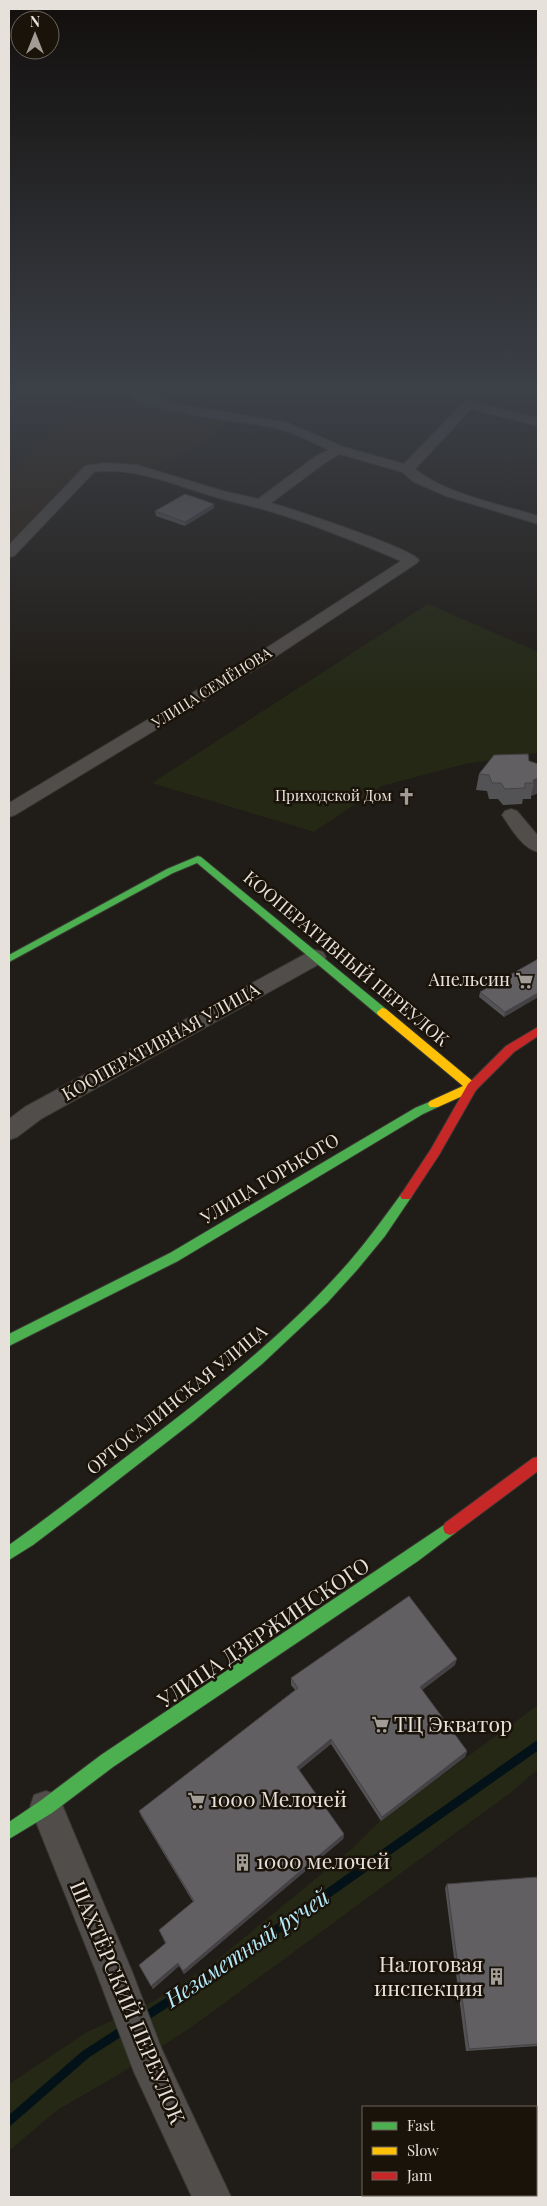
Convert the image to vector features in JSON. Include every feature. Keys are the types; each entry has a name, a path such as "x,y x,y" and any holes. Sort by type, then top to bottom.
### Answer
{"street":[{"path":"9,553 71,489"},
{"path":"203,489 260,504 280,489"},
{"path":"441,489 538,520"},
{"name":"УЛИЦА СЕМЁНОВА","path":"9,811 153,726 379,583 412,560 327,525 260,504"},
{"path":"512,815 520,828 538,846"},
{"name":"КООПЕРАТИВНЫЙ ПЕРЕУЛОК","path":"9,959 170,871 198,859 472,1087"},
{"name":"КООПЕРАТИВНАЯ УЛИЦА","path":"9,1131 33,1113 316,957"},
{"name":"УЛИЦА ГОРЬКОГО","path":"9,1340 174,1257 419,1111 472,1087 510,1049 538,1031"},
{"name":"ОРТОСАЛИНСКАЯ УЛИЦА","path":"9,1553 54,1522 214,1398 325,1298 383,1231 435,1152 472,1087"},
{"name":"УЛИЦА ДЗЕРЖИНСКОГО","path":"9,1831 46,1807 107,1761 413,1556 538,1463"},
{"name":"ШАХТЁРСКИЙ ПЕРЕУЛОК","path":"46,1807 115,1974 147,2059 212,2197"}],"shaded area":[{"path":"9,489 66,489 9,547"}],"green space":[{"path":"428,604 538,652 538,750 536,753 465,764 382,786 314,832 152,783"},
{"path":"538,1705 538,1769 514,1790 193,2026 121,2073 56,2111 9,2151 9,2084 87,2032 152,2002 211,1965 354,1847 382,1819"}],"building":[{"path":"185,494 214,504 185,522 155,511"},
{"path":"528,754 529,761 538,764 538,778 533,780 534,783 525,783 525,788 505,789 501,783 492,783 489,775 479,774 494,755"},
{"name":"Апельсин","path":"538,959 538,993 505,1012 480,992"},
{"path":"409,1596 457,1659 420,1687 467,1751 382,1817 331,1739 297,1767 344,1834 183,1971 178,1963 151,1986 139,1965 166,1943 159,1930 194,1901 139,1811 298,1688 291,1678"},
{"name":"Налоговая инспекция","path":"537,1877 538,2044 469,2049 447,1884"}],"waterway":[{"name":"Незаметный ручей","path":"143,2018 239,1956 538,1745"},
{"name":"Незаметный ручей","path":"9,2121 86,2054 125,2029"}],"traffic: fast":[{"path":"9,959 170,871 198,859 382,1012"},
{"path":"9,1340 174,1257 419,1111 434,1104"},
{"path":"9,1553 154,1444 257,1360 322,1299 352,1266 406,1196"},
{"path":"9,1831 46,1807 107,1761 413,1556 450,1528"}],"traffic: slow":[{"path":"382,1012 472,1087 434,1104"}],"traffic: jam":[{"path":"406,1196 435,1152 472,1087 510,1049 538,1031"},
{"path":"450,1528 538,1463"}],"place":[{"name":"Приходской Дом","path":"406,796"},
{"name":"Апельсин","path":"524,980"},
{"name":"ТЦ Экватор","path":"380,1725"},
{"name":"1000 Мелочей","path":"196,1800"},
{"name":"1000 мелочей","path":"242,1862"},
{"name":"Налоговая инспекция","path":"497,1977"}]}
